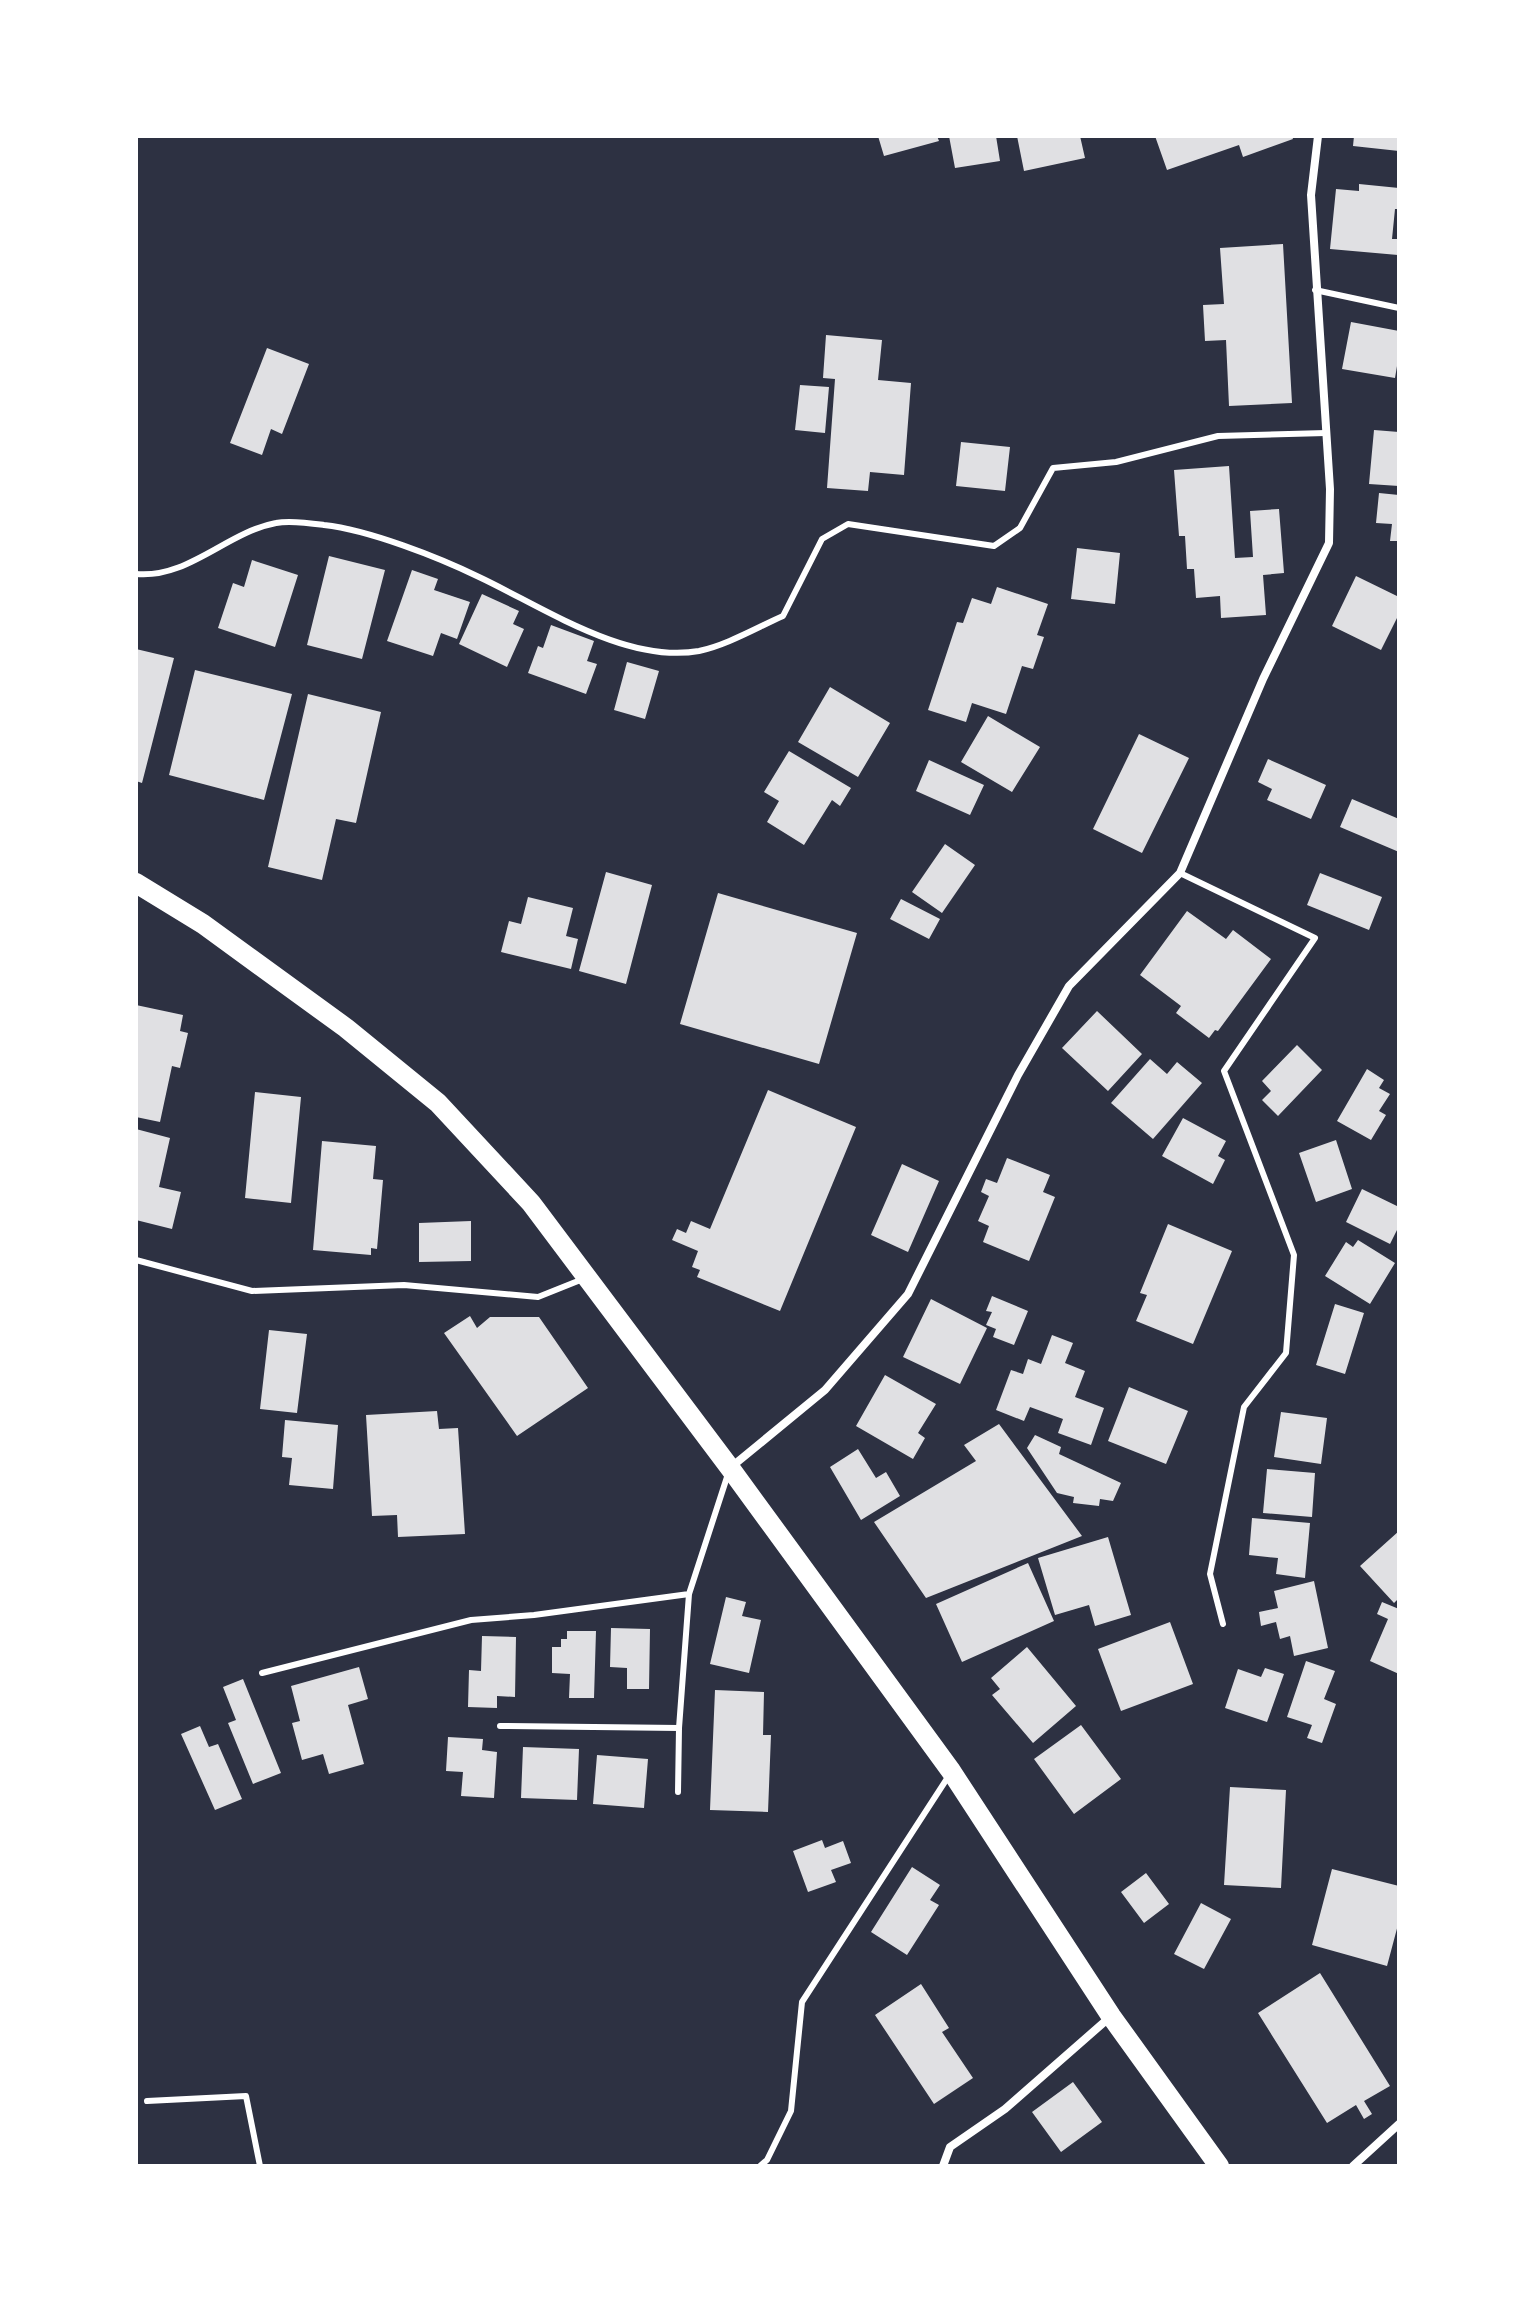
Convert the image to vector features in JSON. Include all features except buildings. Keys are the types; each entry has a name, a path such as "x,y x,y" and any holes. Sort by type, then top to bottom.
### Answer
{"main road":[{"path":"136,883 203,924 346,1028 438,1103 531,1203 730,1468 951,1771 1111,2016 1219,2166"}],"street":[{"path":"730,1468 825,1390 908,1294 1018,1075 1069,986 1180,873 1263,679 1329,543 1330,489 1311,195 1318,136"},
{"path":"943,2166 950,2147 1005,2109 1111,2016"},
{"path":"1353,2166 1399,2124"}],"lane":[{"path":"1315,290 1399,308"},
{"path":"136,574 152,575 187,564 242,534 278,522 326,525 374,536 474,574 614,643 661,653 699,651 783,616 822,539 848,524 994,546 1020,528 1053,468 1116,462 1218,436 1326,433"},
{"path":"1180,873 1315,938 1224,1071 1294,1255 1286,1353 1244,1407 1210,1574 1223,1624"},
{"path":"136,1260 252,1291 404,1285 538,1297 586,1278"},
{"path":"678,1792 679,1728 689,1594 730,1468"},
{"path":"262,1673 471,1620 534,1615 689,1594"},
{"path":"500,1726 679,1728"},
{"path":"760,2166 767,2160 791,2111 802,2002 951,1771"},
{"path":"147,2101 246,2096 260,2166"}]}
